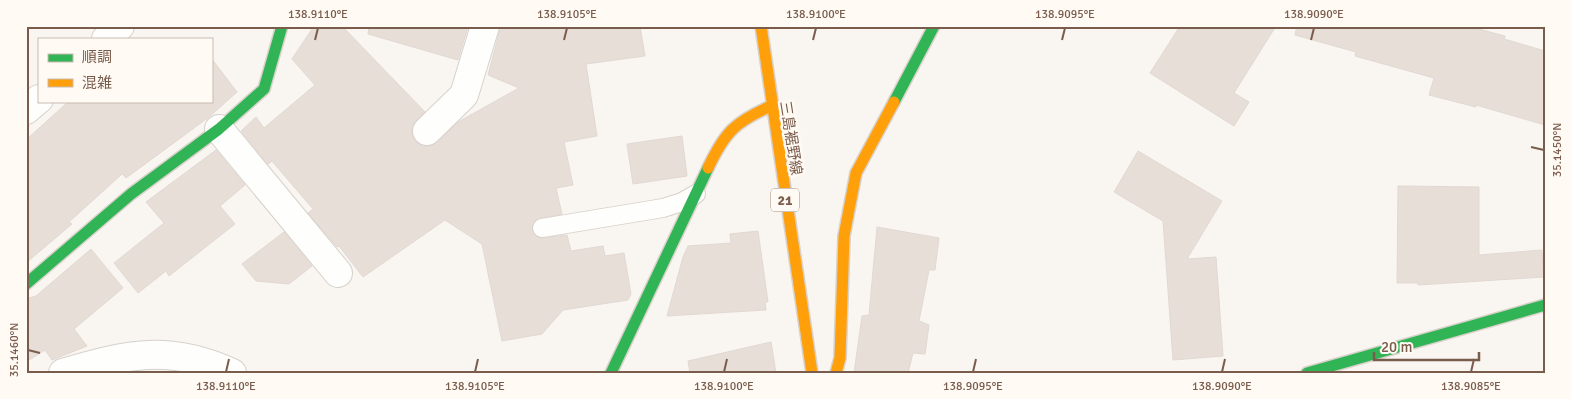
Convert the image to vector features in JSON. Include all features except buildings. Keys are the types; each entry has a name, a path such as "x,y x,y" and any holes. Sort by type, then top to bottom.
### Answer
{"street":[{"path":"107,38 120,26"},
{"path":"26,284 131,194 219,129 264,90 282,26"},
{"path":"426,131 464,95 471,78 485,26"},
{"name":"三島裾野線","path":"762,26 771,106 812,373"},
{"path":"836,373 840,358 844,236 856,173 934,26"},
{"path":"26,110 38,100"},
{"path":"611,373 719,144 743,118 771,106"},
{"path":"219,129 338,273"},
{"path":"1307,373 1371,353 1545,305"},
{"path":"63,373 134,355 178,354 206,361 232,373"}],"lane":[{"path":"542,228 663,208 682,202 696,194"}],"traffic: fast":[{"path":"26,284 131,194 219,129 264,89 282,26"},
{"path":"894,102 934,26"},
{"path":"611,373 708,168"},
{"path":"1307,373 1545,305"}],"traffic: slow":[{"path":"761,26 812,373"},
{"path":"836,373 840,358 844,236 856,173 894,102"},
{"path":"708,168 720,145 732,129 748,117 771,106"}]}
